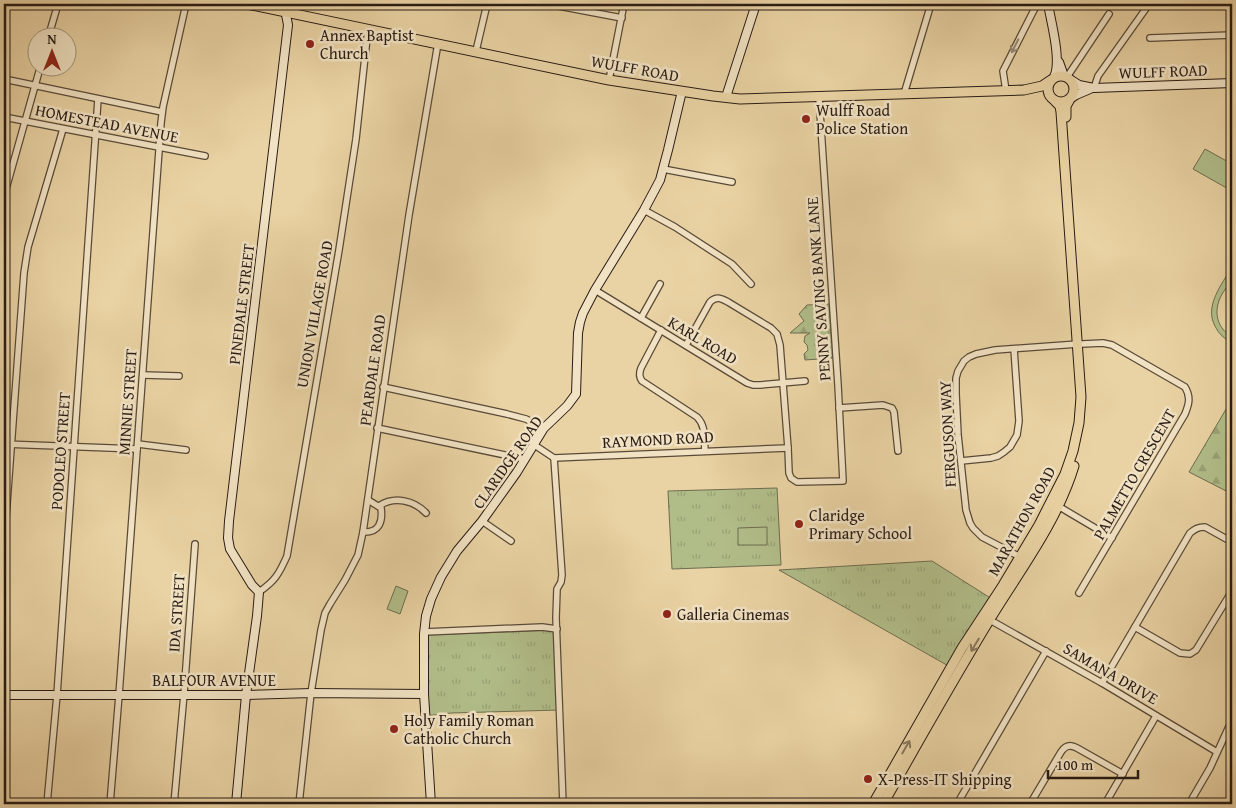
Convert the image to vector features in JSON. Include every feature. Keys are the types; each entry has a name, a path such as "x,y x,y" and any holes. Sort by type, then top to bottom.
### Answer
{"main road":[{"name":"WULFF ROAD","path":"247,4 284,8 368,29 609,80 726,97 818,97 1024,90 1042,86 1061,78"},
{"path":"1061,78 1075,88 1069,100 1063,103 1054,101 1050,97 1047,88 1061,78"},
{"name":"WULFF ROAD","path":"1024,90 1040,92 1054,101"},
{"name":"MARATHON ROAD","path":"883,804 1024,559 1065,474 1073,451 1081,402 1080,344 1066,118 1066,106 1069,100"},
{"name":"MARATHON ROAD","path":"873,804 962,648 1024,559 1058,506 1066,491 1081,442 1085,420 1086,396 1069,240 1061,115 1060,106 1054,101"}],"street":[{"path":"51,28 58,4"},
{"name":"MINNIE STREET","path":"110,804 162,112 186,4"},
{"path":"476,51 487,4"},
{"path":"548,4 622,18"},
{"path":"609,80 624,4"},
{"path":"726,97 756,4"},
{"path":"904,94 932,4"},
{"path":"1006,91 1003,70 1038,4"},
{"path":"1048,4 1061,78"},
{"path":"1094,88 1098,76 1147,7"},
{"name":"PINEDALE STREET","path":"259,592 230,549 228,521 288,25 284,8"},
{"path":"1061,78 1109,14"},
{"name":"UNION VILLAGE ROAD","path":"259,592 280,574 287,556 342,231 356,139 368,29"},
{"path":"1150,38 1232,35"},
{"name":"PEARDALE ROAD","path":"299,804 311,693 325,613 358,555 363,532 409,215 438,43"},
{"path":"4,196 38,78"},
{"name":"WULFF ROAD","path":"1061,78 1094,88 1231,82"},
{"path":"4,79 162,112"},
{"name":"WULFF ROAD","path":"1069,100 1082,92 1094,88"},
{"name":"CLARIDGE ROAD","path":"431,804 424,694 424,632 428,608 441,577 457,551 482,521 517,472 544,428 567,406 576,394 578,333 583,313 660,180 682,91"},
{"name":"PENNY SAVING BANK LANE","path":"788,448 788,473 797,482 843,480 818,97"},
{"name":"PODOLEO STREET","path":"47,804 75,447 98,99"},
{"name":"HOMESTEAD AVENUE","path":"4,117 205,156"},
{"path":"4,544 24,273 28,247 63,129"},
{"path":"663,169 732,182"},
{"path":"644,210 675,227 732,264 752,284"},
{"path":"641,318 660,284"},
{"name":"KARL ROAD","path":"595,290 753,385 805,381"},
{"path":"686,345 710,302 713,299 721,298 765,324 777,334 784,383 788,448"},
{"path":"661,330 639,371 640,377 642,381 697,417 703,425 705,451"},
{"name":"PALMETTO CRESCENT","path":"1079,593 1185,414 1189,395 1185,387 1112,345 1103,342 1080,344"},
{"name":"FERGUSON WAY","path":"1024,559 982,537 970,523 966,510 961,461 956,378 964,361 969,356 976,354 995,350 1080,344"},
{"path":"961,461 998,456 1010,447 1017,435 1019,420 1014,349"},
{"path":"142,375 179,376"},
{"path":"383,387 507,414 526,419 544,428"},
{"path":"839,408 883,405 892,408 898,450"},
{"path":"378,428 524,459"},
{"path":"4,444 186,450"},
{"path":"533,444 554,458 562,575 557,589 556,618 563,804"},
{"name":"RAYMOND ROAD","path":"554,458 788,448"},
{"path":"363,532 370,533 378,528 382,510 379,506 368,500"},
{"path":"379,506 384,502 404,501 422,508 426,513"},
{"path":"1058,506 1112,538"},
{"path":"482,521 511,541"},
{"path":"1102,683 1186,539 1194,529 1204,527 1232,542"},
{"name":"IDA STREET","path":"174,804 195,544"},
{"path":"1135,627 1180,652 1190,654 1196,650 1232,591"},
{"path":"236,804 246,695 259,592"},
{"path":"542,627 556,618"},
{"name":"SAMANA DRIVE","path":"990,620 1102,683 1217,752"},
{"path":"424,632 542,627 557,629"},
{"path":"957,804 1046,651"},
{"name":"BALFOUR AVENUE","path":"4,695 424,694"},
{"path":"1105,804 1156,716"},
{"path":"1189,804 1232,720"},
{"path":"1030,804 1061,752 1068,746 1075,746 1123,774"}],"green space":[{"path":"1205,149 1232,164 1232,191 1193,169"},
{"path":"1232,267 1232,279 1221,296 1217,314 1223,329 1232,337 1232,342 1224,338 1218,331 1212,318 1212,311 1219,288"},
{"path":"829,304 833,358 805,360 804,354 808,350 804,342 805,336 810,333 790,333 804,321 799,314 807,305"},
{"path":"1232,399 1232,494 1189,472"},
{"path":"777,488 781,565 672,569 668,491"},
{"path":"767,527 767,545 738,545 738,528"},
{"path":"932,561 992,599 952,668 779,570"},
{"path":"396,586 408,591 400,614 387,609"},
{"path":"553,630 560,710 451,713 425,716 427,635"}],"place":[{"name":"Annex Baptist Church","path":"310,44"},
{"name":"Wulff Road Police Station","path":"806,119"},
{"name":"Claridge Primary School","path":"799,524"},
{"name":"Galleria Cinemas","path":"667,614"},
{"name":"Holy Family Roman Catholic Church","path":"394,729"},
{"name":"X-Press-IT Shipping","path":"868,779"}]}
